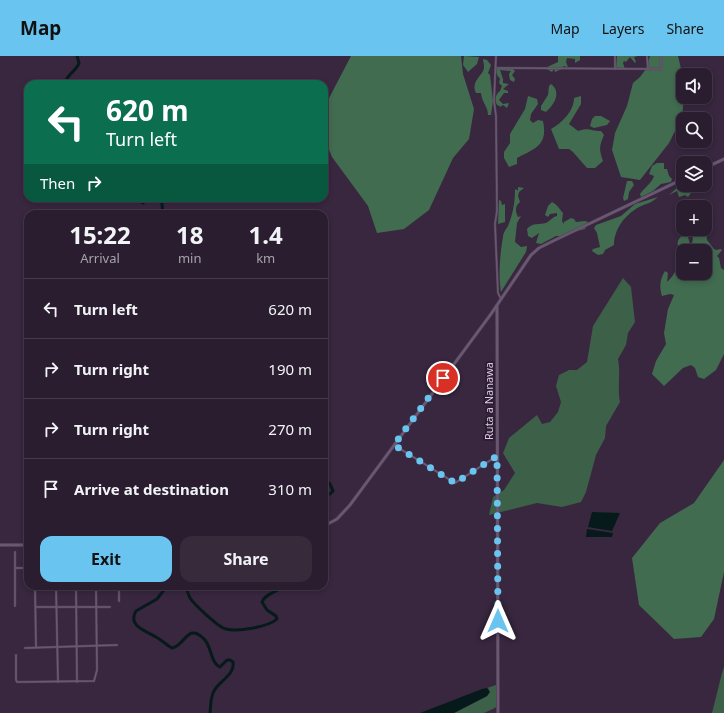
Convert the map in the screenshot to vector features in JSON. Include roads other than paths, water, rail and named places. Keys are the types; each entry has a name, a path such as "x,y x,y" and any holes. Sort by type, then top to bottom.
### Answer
{"street":[{"path":"496,56 497,68 494,101 496,116 495,224 498,293 501,299"},
{"path":"614,56 615,69"},
{"path":"647,56 648,69"},
{"path":"497,68 661,69 661,56"},
{"path":"712,165 724,159"},
{"path":"328,524 343,514 501,299 527,258 539,248 676,182"},
{"name":"Ruta a Nanawa","path":"496,305 498,713"},
{"path":"490,314 494,313 496,315"},
{"path":"394,445 455,483 497,456"},
{"path":"0,545 24,545"},
{"path":"15,552 15,606"},
{"path":"15,568 24,568"},
{"path":"35,590 36,647"},
{"path":"56,590 58,682"},
{"path":"76,590 77,682"},
{"path":"16,655 17,682 94,681 97,670 96,590"},
{"path":"119,590 119,601"},
{"path":"36,608 110,607"},
{"path":"25,648 117,645"}],"waterway":[{"path":"66,80 78,66 79,63 77,56"},
{"path":"162,202 163,210"},
{"path":"328,482 333,491 328,494"},
{"path":"164,590 157,599 136,611 134,616 134,621 136,624 172,648 190,634 198,634 206,641 214,662 217,665 220,667 227,660 233,662 232,671 216,687 211,699 210,713"},
{"path":"187,590 190,598 201,610 223,628 231,630 253,628 273,622 277,619 276,616 267,610 262,602 266,597 278,590"}]}
